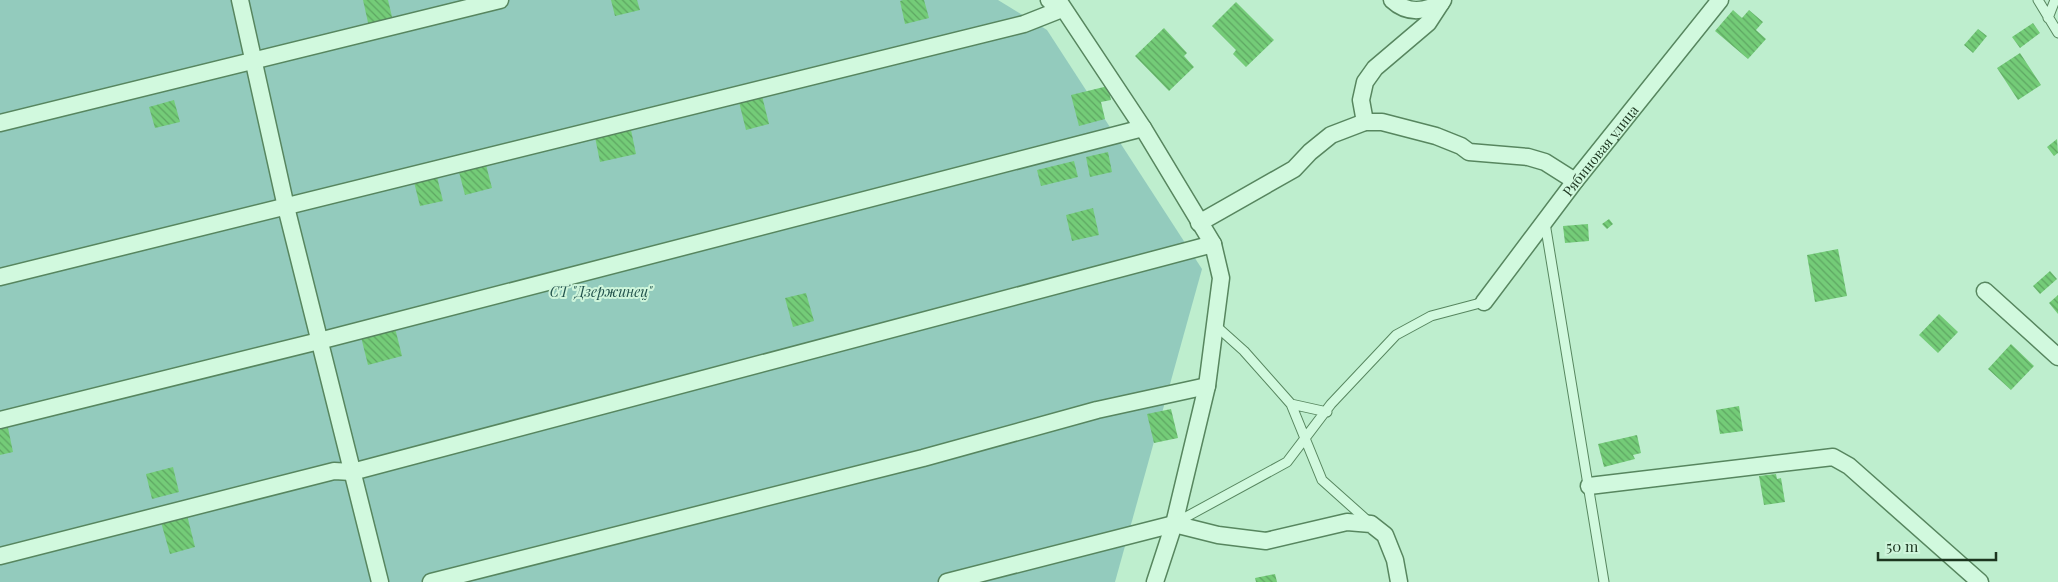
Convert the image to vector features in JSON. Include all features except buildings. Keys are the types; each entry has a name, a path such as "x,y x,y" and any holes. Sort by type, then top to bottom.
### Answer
{"street":[{"path":"240,0 286,206 380,582"},
{"path":"0,123 500,0"},
{"path":"1392,0 1404,8 1414,11 1424,11 1442,1"},
{"name":"Рябиновая улица","path":"1484,302 1575,181 1720,0"},
{"path":"1366,122 1362,100 1365,82 1375,68 1428,23 1442,1"},
{"path":"0,277 1024,24 1057,3 1143,128 1213,244 1221,278 1207,386 1174,524 1155,582"},
{"path":"1199,223 1294,169 1310,152 1331,135 1366,122 1382,122 1436,136 1461,146 1470,152 1479,154 1528,157 1545,162 1575,181"},
{"path":"0,420 319,341 1143,128"},
{"path":"0,556 334,471 352,472 1213,244"},
{"path":"1985,291 2058,356"},
{"path":"431,582 914,460 1097,410 1207,386"},
{"path":"1589,486 1833,457 1849,466 1980,582"},
{"path":"947,582 1174,524 1218,535 1266,541 1346,522 1371,524 1385,535 1395,560 1399,582"}],"lane":[{"path":"2038,0 2058,33"},
{"path":"2048,18 2055,0"},
{"path":"1545,223 1604,582"},
{"path":"1174,524 1287,462 1327,412 1331,404 1396,335 1431,316 1484,302"},
{"path":"1215,325 1244,351 1291,404 1304,440 1322,480 1371,524"},
{"path":"1291,404 1327,412"}],"green space":[{"name":"СТ \"Дзержинец\"","path":"0,0 998,0 1047,30 1202,269 1115,582 0,582"}]}
